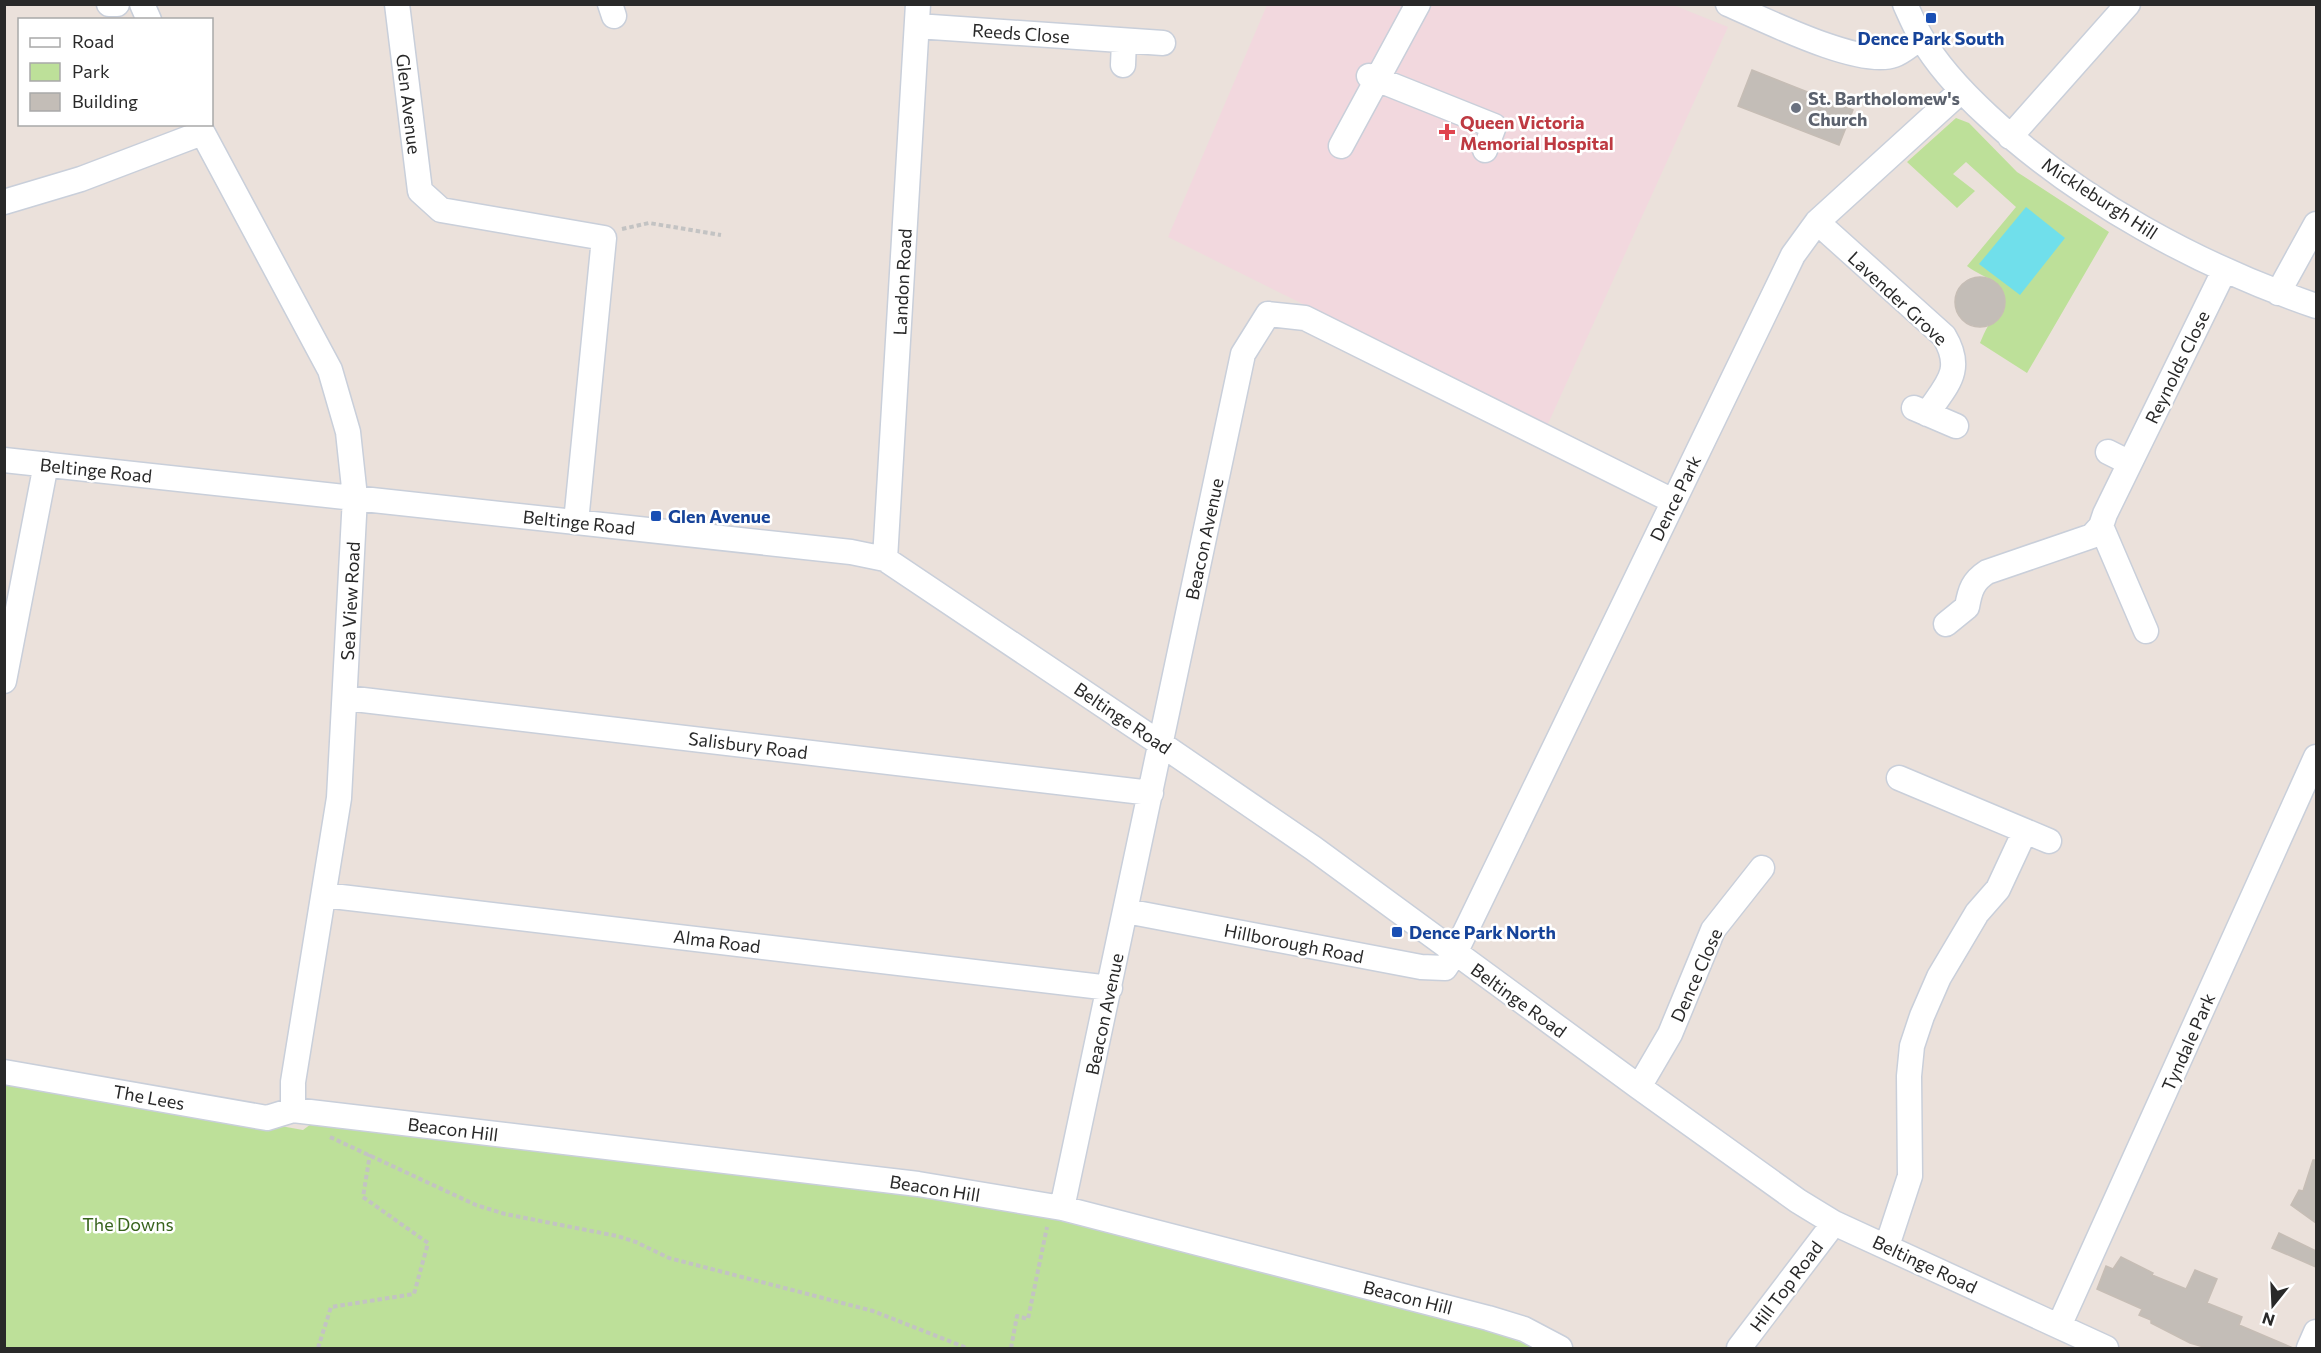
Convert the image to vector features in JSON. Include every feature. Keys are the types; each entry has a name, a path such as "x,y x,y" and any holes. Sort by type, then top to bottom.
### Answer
{"street":[{"path":"109,4 117,4"},
{"path":"142,4 148,18"},
{"name":"Glen Avenue","path":"397,4 420,191 441,210 604,238"},
{"path":"1341,146 1374,77 1418,4"},
{"path":"1728,4 1834,48 1868,58 1893,56 1921,38"},
{"name":"Mickleburgh Hill","path":"1905,4 1921,38 1961,91 2010,137 2063,178 2168,242 2224,271 2316,306"},
{"path":"2010,137 2128,4"},
{"name":"Reeds Close","path":"918,15 1162,43"},
{"name":"Landon Road","path":"885,559 918,15"},
{"path":"1123,64 1124,40"},
{"path":"1374,77 1494,126 1485,150"},
{"name":"Dence Park","path":"1455,953 1789,263 1817,222 1961,91"},
{"path":"4,202 81,179 200,129"},
{"name":"Sea View Road","path":"200,129 330,370 348,432 355,497 339,798 293,1082 293,1110"},
{"name":"Lavender Grove","path":"1817,222 1944,336 1952,350 1955,362 1951,377 1920,411 1956,426"},
{"path":"2278,293 2316,224"},
{"path":"576,522 604,238"},
{"name":"Reynolds Close","path":"2103,520 2224,271"},
{"name":"Beacon Avenue","path":"1057,1207 1110,988 1243,354 1268,314 1305,318 1673,501"},
{"path":"2108,452 2130,463"},
{"name":"Beltinge Road","path":"4,460 851,552 885,559 1313,848 1798,1201 1834,1223 2106,1348"},
{"path":"4,681 45,465"},
{"path":"1946,624 1967,607 1976,579 1987,572 2092,536 2103,520"},
{"path":"2103,520 2146,631"},
{"name":"Salisbury Road","path":"346,698 1151,793"},
{"name":"Tyndale Park","path":"2059,1326 2316,757"},
{"path":"1899,778 2049,841"},
{"path":"1887,1246 1910,1176 1909,1076 1912,1046 1922,1017 1969,909 1998,889 2025,831"},
{"name":"Dence Close","path":"1639,1087 1670,1034 1713,930 1762,868"},
{"name":"Alma Road","path":"324,895 1110,988"},
{"name":"Hillborough Road","path":"1126,911 1421,967 1445,968 1455,953"},
{"name":"The Lees","path":"4,1072 267,1118 293,1110"},
{"name":"Beacon Hill","path":"293,1110 864,1177 1057,1207 1488,1318 1524,1329 1560,1348"},
{"name":"Hill Top Road","path":"1739,1348 1834,1223"},
{"path":"2309,1348 2316,1332"}],"path":[{"path":"604,238 627,227 649,224 721,234"},
{"path":"319,1132 476,1205 505,1214 617,1236 636,1242 669,1258 873,1311 967,1348"},
{"path":"318,1348 331,1307 414,1294 428,1243 363,1197 370,1154"},
{"path":"1011,1348 1017,1316 1028,1319 1057,1207"}],"shaded area":[{"name":"Queen Victoria Memorial Hospital","path":"1267,5 1673,5 1728,27 1547,426 1168,237"}],"green space":[{"path":"1956,118 1969,123 2017,172 2109,232 2027,373 1980,343 1988,326 2002,313 2004,299 1999,286 1967,266 2016,207 1966,162 1953,174 1975,191 1957,208 1907,162"},
{"name":"The Downs","path":"4,1077 303,1130 311,1124 907,1195 1076,1222 1484,1329 1537,1348 5,1348"}],"water":[{"path":"2026,207 2065,238 2020,295 1979,264"}],"building":[{"name":"St. Bartholomew's Church","path":"1752,70 1853,110 1839,145 1738,106"},
{"path":"1980,277 1998,284 2005,302 1998,320 1980,327 1962,320 1955,302 1962,284"},
{"path":"2313,1160 2316,1160 2316,1223 2291,1205 2299,1190 2303,1191"},
{"path":"2279,1233 2316,1251 2316,1267 2272,1248"},
{"path":"2121,1257 2153,1273 2152,1275 2186,1289 2195,1270 2217,1279 2207,1303 2242,1317 2239,1325 2293,1348 2207,1348 2190,1343 2151,1323 2151,1320 2139,1315 2142,1309 2097,1289 2106,1266 2113,1269"}],"place":[{"name":"Dence Park South","path":"1931,18"},
{"name":"St. Bartholomew's Church","path":"1796,108"},
{"name":"Queen Victoria Memorial Hospital","path":"1447,132"},
{"name":"Glen Avenue","path":"656,516"},
{"name":"Dence Park North","path":"1397,932"}]}
